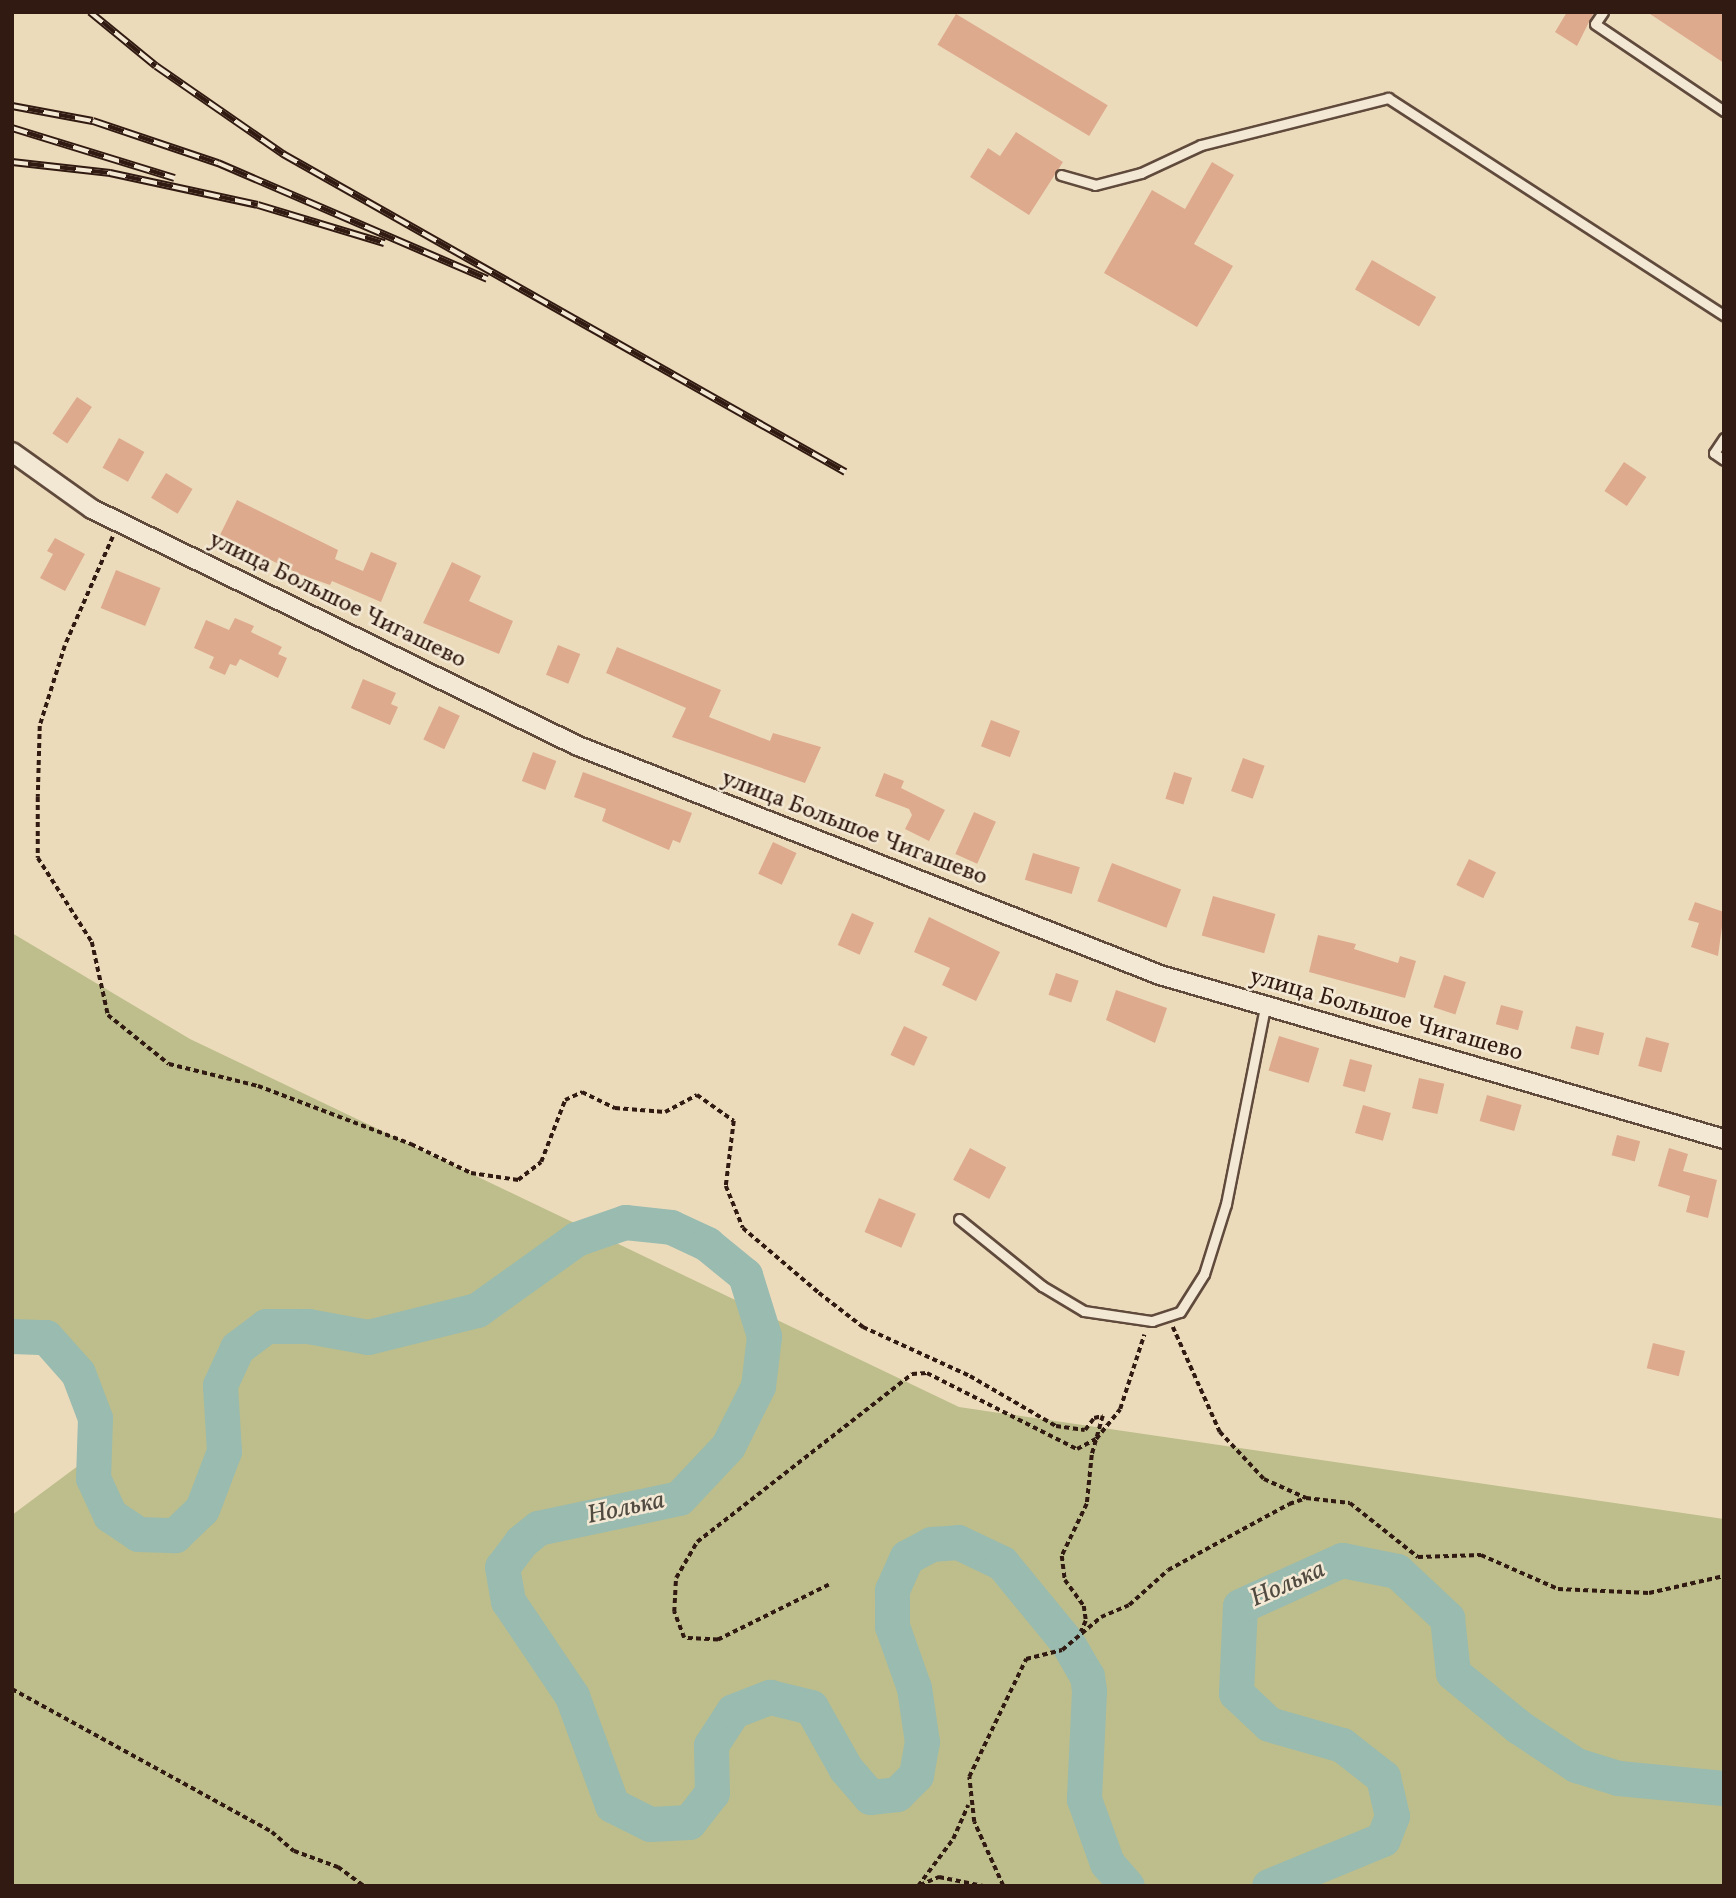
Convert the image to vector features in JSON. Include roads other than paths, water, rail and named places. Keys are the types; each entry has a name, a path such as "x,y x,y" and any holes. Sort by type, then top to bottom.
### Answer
{"street":[{"name":"улица Большое Чигашево","path":"12,452 92,509 578,746 1160,975 1724,1139"}],"lane":[{"path":"1603,12 1595,24 1724,111"},
{"path":"1061,175 1095,185 1141,173 1201,145 1388,98 1724,315"},
{"path":"1724,438 1714,453 1724,460"},
{"path":"959,1219 1042,1286 1084,1311 1152,1321 1169,1318 1180,1312 1204,1273 1226,1204 1265,1007"}],"waterway":[{"name":"Нолька","path":"12,1336 46,1337 78,1373 95,1418 93,1478 110,1515 138,1534 175,1535 202,1509 224,1451 220,1385 237,1348 266,1326 308,1326 368,1337 477,1310 576,1239 625,1222 671,1227 707,1244 745,1275 764,1336 758,1386 728,1446 679,1498 538,1528 521,1542 502,1567 508,1601 572,1696 612,1805 650,1824 689,1822 712,1793 711,1745 733,1711 770,1697 811,1707 846,1769 870,1797 897,1794 916,1775 922,1742 914,1688 892,1626 892,1590 907,1557 931,1544 958,1542 1002,1563 1067,1642"},
{"name":"Нолька","path":"1269,1886 1383,1839 1392,1816 1383,1777 1342,1745 1269,1724 1236,1693 1240,1606 1342,1560 1397,1571 1447,1618 1453,1673 1519,1727 1576,1765 1618,1778 1724,1788"},
{"name":"Нолька","path":"1070,1647 1087,1676 1089,1691 1084,1799 1107,1863 1127,1886"}],"railway":[{"path":"90,12 156,66 283,154 845,472"},
{"path":"12,106 93,121 218,163 487,279"},
{"path":"12,128 175,178"},
{"path":"12,162 110,173 258,205 384,243"}]}
